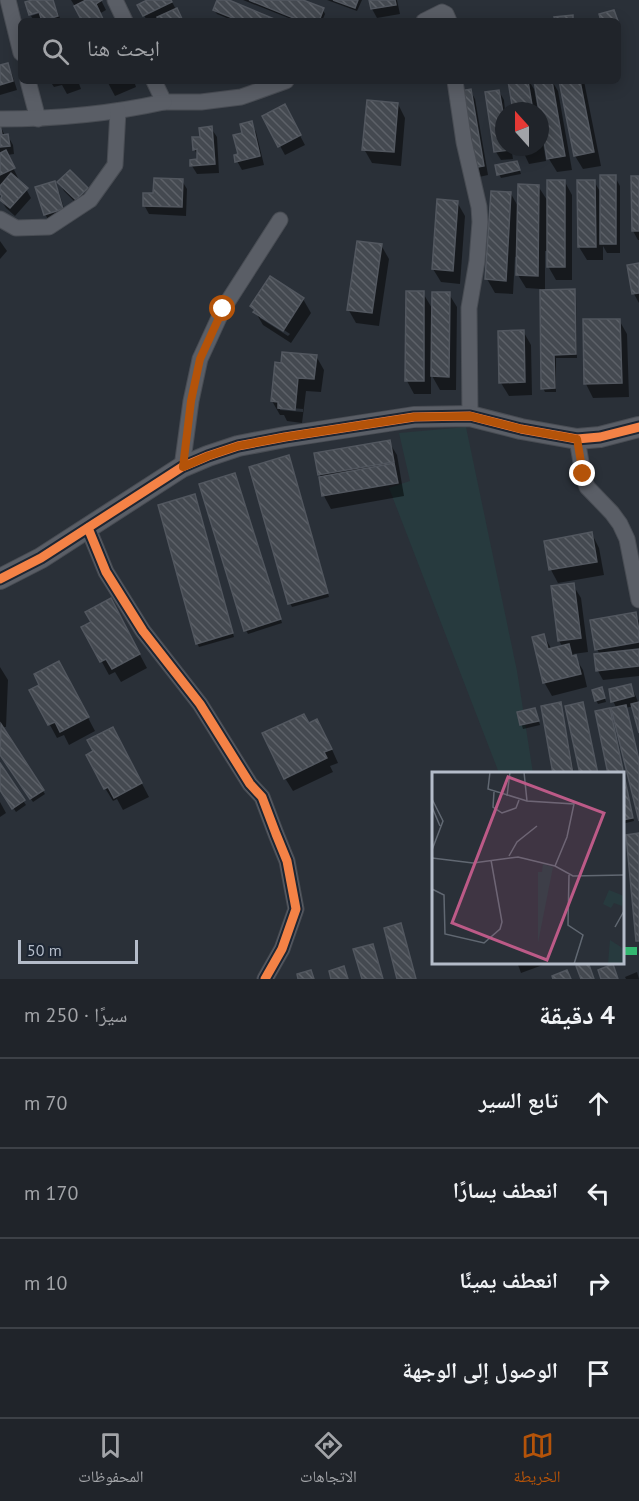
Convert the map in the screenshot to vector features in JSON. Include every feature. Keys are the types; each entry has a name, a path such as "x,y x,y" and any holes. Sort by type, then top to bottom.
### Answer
{"street":[{"path":"8,0 18,40"},
{"path":"115,0 124,18"},
{"path":"429,18 441,12 446,14 448,18"},
{"path":"29,84 38,119"},
{"path":"155,84 164,102"},
{"path":"0,119 38,119 118,111 164,102 201,102 240,97 277,84"},
{"path":"455,84 480,222 477,261 469,308 470,416"},
{"path":"0,219 16,228 49,227 90,200 115,165 118,111"},
{"path":"183,467 191,401 200,359 223,309 280,220"},
{"path":"0,579 41,558 183,467 238,446 414,417 470,416 521,429 577,439 600,437 639,427"},
{"path":"577,439 587,487 612,513 627,539 639,600"},
{"path":"88,528 106,572 143,631 200,704 250,784 262,797 287,861 296,909 282,948 265,979"}],"green space":[{"path":"466,427 517,671 533,772 499,772 389,488 410,481 399,433"}],"building":[{"path":"53,0 58,16 41,18 39,12 29,15 25,2"},
{"path":"86,0 102,0 96,4 103,18 80,18 74,6"},
{"path":"147,0 171,0 172,2 143,16 137,5"},
{"path":"217,0 229,0 272,18 233,18 213,10"},
{"path":"249,0 303,0 324,8 320,18 294,18"},
{"path":"333,0 358,0 355,8"},
{"path":"369,0 395,0 396,5 371,9"},
{"path":"177,8 182,18 158,18"},
{"path":"614,10 617,18 600,18 599,14"},
{"path":"573,15 573,18 554,17"},
{"path":"8,63 13,81 0,85 0,65"},
{"path":"508,84 528,84 532,102 512,102"},
{"path":"534,84 553,84 565,156 547,159 546,156 549,156 549,102 538,102"},
{"path":"560,84 581,84 594,152 574,156"},
{"path":"471,89 484,166 473,168 459,91"},
{"path":"499,90 501,102 495,102 495,152 494,152 485,92"},
{"path":"367,100 398,103 394,152 362,150"},
{"path":"285,104 301,135 278,147 262,116"},
{"path":"252,121 260,156 235,162 234,155 238,154 233,135 242,133 240,124"},
{"path":"0,123 2,135 8,134 10,146 0,147"},
{"path":"212,126 215,164 190,166 190,160 197,159 197,149 193,150 192,137 200,137 199,128"},
{"path":"6,150 15,168 0,175 0,153"},
{"path":"517,161 520,170 497,175 495,165"},
{"path":"70,170 88,188 76,200 57,182"},
{"path":"11,173 28,188 10,208 0,200 2,196 0,186"},
{"path":"600,175 616,175 616,244 600,244"},
{"path":"631,176 639,176 639,231 632,231"},
{"path":"154,178 183,179 182,207 143,206 143,193 153,193"},
{"path":"547,180 565,180 565,267 547,267"},
{"path":"577,180 595,180 596,247 578,247"},
{"path":"55,181 63,209 44,215 35,187"},
{"path":"518,184 539,185 538,276 516,275"},
{"path":"491,191 511,192 506,281 485,279"},
{"path":"437,199 458,201 453,271 432,269"},
{"path":"357,241 382,244 372,313 347,310"},
{"path":"639,263 639,293 632,294 627,265"},
{"path":"270,276 304,298 283,331 253,312 255,310 250,306"},
{"path":"575,289 576,354 554,355 555,388 541,389 540,290"},
{"path":"406,291 424,291 424,381 405,381"},
{"path":"432,292 450,292 449,377 431,376"},
{"path":"583,319 620,319 622,383 584,384"},
{"path":"524,330 525,382 499,383 498,331"},
{"path":"282,352 317,355 314,379 298,378 295,410 278,408 278,402 271,401 275,362 281,363"},
{"path":"390,440 394,462 318,475 314,453"},
{"path":"289,455 328,593 288,604 249,467"},
{"path":"394,463 398,483 322,496 319,477"},
{"path":"235,473 281,619 244,631 199,484"},
{"path":"195,494 233,633 196,644 158,505"},
{"path":"592,532 597,562 549,570 544,541"},
{"path":"574,583 581,638 558,641 551,586"},
{"path":"111,598 140,654 112,669 106,659 100,662 81,627 91,622 85,612"},
{"path":"636,612 639,642 595,650 590,620"},
{"path":"544,634 548,649 569,644 572,656 576,655 581,674 543,683 532,637"},
{"path":"639,649 639,666 596,671 594,654"},
{"path":"59,661 89,717 60,732 55,722 48,725 29,690 39,685 34,674"},
{"path":"631,684 634,696 611,702 609,689"},
{"path":"602,687 605,698 595,701 592,690"},
{"path":"561,702 573,772 553,772 541,706"},
{"path":"583,702 598,772 580,772 565,706"},
{"path":"639,702 639,733 631,704"},
{"path":"626,705 639,760 639,821 611,708"},
{"path":"535,708 539,721 520,725 517,712"},
{"path":"610,708 623,772 608,772 595,711"},
{"path":"304,714 309,723 317,719 332,749 324,752 327,758 284,779 262,733"},
{"path":"1,724 44,790 30,799 0,755"},
{"path":"113,727 142,783 114,798 108,787 104,789 86,755 93,751 87,740"},
{"path":"0,763 25,800 12,809 0,790"},
{"path":"624,775 633,818 624,820"},
{"path":"639,833 639,941 636,941 626,835"},
{"path":"401,923 416,979 397,979 384,928"},
{"path":"373,944 383,979 362,979 353,949"},
{"path":"589,964 594,979 581,979 576,966"},
{"path":"613,964 618,979 601,979 598,970"},
{"path":"344,966 348,979 331,979 329,971"},
{"path":"311,970 314,979 298,979 297,974"},
{"path":"567,970 571,979 553,979 552,976"}],"marked path":[{"path":"624,951 639,951"}],"cycle path":[{"path":"0,579 41,558 182,467 238,446 414,417 470,416 521,429 577,439 600,437 639,427"},
{"path":"88,528 106,572 143,631 200,704 250,784 262,797 287,861 296,909 282,949 265,979"}],"route":[{"path":"223,309 200,359 191,401 183,467 238,446 285,437 414,417 470,416 521,429 577,439 583,474"}]}
